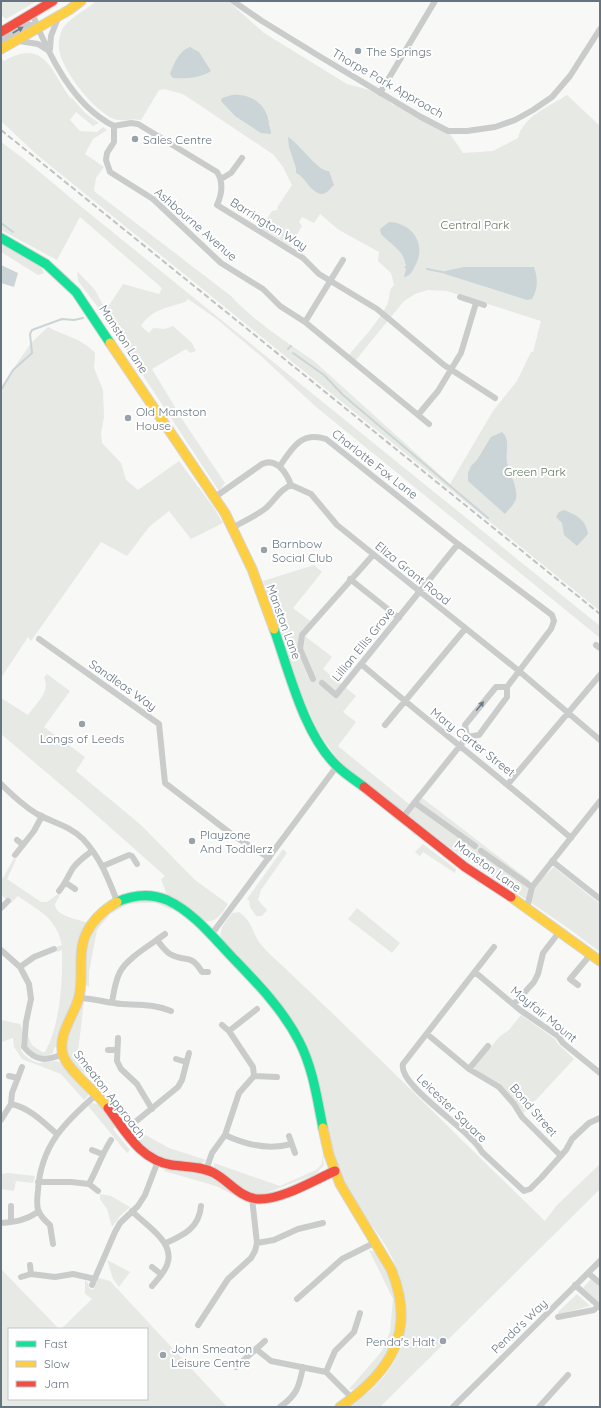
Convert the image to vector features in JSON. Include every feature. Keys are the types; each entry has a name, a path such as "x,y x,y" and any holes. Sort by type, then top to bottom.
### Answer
{"main road":[{"path":"1,32 53,1"},
{"path":"1,49 38,26 61,15 81,1"},
{"name":"Manston Lane","path":"1,238 46,264 76,292 215,497 241,541 315,738 337,766 465,867 527,908 600,961"},
{"name":"Smeaton Approach","path":"252,1198 241,1193 219,1176 206,1170 158,1161 136,1147 123,1132 97,1094 68,1065 63,1054 63,1038 78,998 82,949 88,928 103,910 117,901 131,897 144,896 165,900 188,914 272,1000 299,1041 316,1087 326,1142 335,1171 345,1195 376,1242 391,1269 401,1300 400,1325 394,1349 382,1370 372,1383 340,1407"},
{"path":"252,1198 269,1198 335,1171"}],"street":[{"name":"Thorpe Park Approach","path":"232,1 262,21 420,117 448,130 467,131 494,127 515,120 533,110 552,97 570,76 600,29"},
{"path":"380,93 435,1"},
{"path":"32,13 62,74 79,98 114,126 131,123 138,124 217,172 221,179 232,173 242,158"},
{"path":"50,52 51,36 61,15"},
{"path":"1,41 27,25 38,26"},
{"path":"16,41 38,44 45,47 50,52"},
{"name":"Ashbourne Avenue","path":"114,126 114,142 107,153 106,160 110,172 153,199 221,263 263,289 280,306 305,322 429,424"},
{"name":"Barrington Way","path":"221,179 221,197 217,205 303,258 313,269 330,281 377,310 444,365 495,398"},
{"path":"305,322 343,260"},
{"path":"460,297 484,305"},
{"path":"418,415 438,391 461,353 476,303"},
{"name":"Charlotte Fox Lane","path":"280,466 303,438 313,436 326,439 458,544 552,615 554,621 551,629 519,671"},
{"path":"215,497 266,462 280,466 288,477 291,485 278,493 263,510 234,527"},
{"name":"Eliza Grant Road","path":"291,485 311,494 337,525 372,555 519,671 600,740"},
{"path":"418,592 458,544"},
{"path":"313,679 300,649 302,635 372,555"},
{"path":"350,579 399,618"},
{"name":"Lillian Ellis Grove","path":"322,683 336,695 399,618 418,592"},
{"path":"385,725 465,629"},
{"name":"Sandleas Way","path":"39,639 158,724 165,783 234,836 269,858"},
{"name":"Mary Carter Street","path":"361,664 404,702 508,784 571,838"},
{"path":"466,737 479,735 507,697 507,687 519,671"},
{"path":"508,784 600,675"},
{"path":"403,817 466,737 465,725 496,687 507,687"},
{"path":"211,936 337,766"},
{"path":"1,784 21,803 42,816 69,829 82,838 103,866 117,901"},
{"path":"527,908 532,887 600,801"},
{"path":"415,803 475,846"},
{"path":"15,855 42,816"},
{"path":"17,840 23,845"},
{"path":"59,891 66,883 73,869 81,859 92,851"},
{"path":"481,851 532,887"},
{"path":"103,866 129,855 137,864"},
{"path":"552,861 600,899"},
{"path":"66,883 75,889"},
{"path":"1,907 8,901"},
{"path":"514,1004 534,982 538,974 543,953 560,931"},
{"path":"112,1002 115,982 120,970 127,962 166,934"},
{"path":"157,940 171,955 189,958 196,963 202,972 208,972"},
{"name":"Leicester Square","path":"494,947 448,1005 428,1034 403,1064 402,1069 404,1074 416,1090 448,1119 456,1123 478,1145 482,1152 524,1191 530,1189 561,1156 572,1139 589,1123 600,1118"},
{"path":"20,967 45,949 54,949"},
{"path":"1,950 20,967 29,984 31,999 26,1022 24,1047 30,1054 39,1058 50,1059 63,1054"},
{"path":"578,985 570,979 591,954"},
{"name":"Mayfair Mount","path":"475,972 529,1017 542,1023 599,1071"},
{"path":"78,998 159,1006 171,1011"},
{"path":"228,1031 257,1009"},
{"path":"206,1170 212,1153 225,1135 237,1097 254,1076 253,1067 228,1031 222,1025"},
{"name":"Bond Street","path":"428,1034 469,1069 503,1091 522,1117 561,1156"},
{"path":"118,1038 117,1061 121,1069 137,1084 152,1109"},
{"path":"469,1069 488,1046"},
{"path":"108,1050 117,1050"},
{"path":"123,1132 178,1087 189,1053"},
{"path":"176,1059 186,1062"},
{"path":"1,1120 11,1104 12,1093 22,1067"},
{"path":"9,1076 18,1078"},
{"path":"254,1076 277,1077"},
{"path":"53,1244 50,1225 40,1217 38,1212 38,1182 40,1170 46,1153 57,1134 72,1116 97,1094"},
{"path":"11,1104 29,1110 57,1134"},
{"path":"225,1135 241,1143 268,1148 291,1144"},
{"path":"289,1136 295,1153"},
{"path":"89,1184 102,1154 111,1140"},
{"path":"92,1150 102,1154"},
{"path":"21,1277 31,1274 55,1278 73,1274 93,1282 120,1223 146,1195 158,1161"},
{"path":"38,1182 71,1182 89,1184 98,1191"},
{"path":"198,1325 228,1279 253,1255 257,1243 252,1198"},
{"path":"11,1206 11,1222"},
{"path":"166,1244 183,1236 192,1229 198,1221 202,1206"},
{"path":"132,1211 160,1236 166,1244 170,1256 167,1267 152,1286"},
{"path":"1,1224 30,1218 38,1212"},
{"path":"257,1243 274,1240 298,1229 323,1223"},
{"path":"297,1299 342,1259 376,1242"},
{"name":"Penda's Way","path":"453,1407 600,1261"},
{"path":"30,1265 31,1274"},
{"path":"152,1267 161,1274"},
{"path":"588,1273 600,1283"},
{"path":"575,1285 599,1306"},
{"name":"Penda's Way","path":"558,1317 594,1310 599,1306"},
{"path":"326,1372 335,1350 354,1332 360,1313"},
{"path":"236,1367 265,1341"},
{"path":"256,1349 271,1361 326,1372 352,1398"},
{"path":"280,1407 295,1395 299,1386 303,1367"},
{"path":"539,1407 568,1375"}],"green space":[{"path":"1,1 37,1 6,19 1,15"},
{"path":"96,1 228,1 264,33 347,84 380,93 393,105 397,103 448,131 463,153 493,151 518,138 525,124 531,118 567,95 600,126 600,611 36,154 1,121 1,58 4,61 18,55 29,53 38,55 52,69 71,99 72,98 85,113 99,123 93,126 76,112 70,120 80,131 97,132 103,127 107,130 93,139 85,154 104,167 96,178 94,191 231,296 260,323 314,361 450,484 493,411 517,381 531,352 533,352 541,321 447,291 428,290 415,294 404,301 355,361 349,355 383,312 388,302 391,289 394,285 391,273 378,261 379,252 339,230 320,214 314,223 302,217 299,222 302,226 290,246 261,228 272,211 277,210 278,206 292,185 283,167 274,155 183,94 164,89 159,90 141,120 117,120 106,115 97,108 72,79 61,58 59,49 61,33 66,24"},
{"path":"1,142 24,159 600,626 600,638 315,406 262,357 218,320 188,299 185,302 160,310 145,320 141,326 149,333 153,328 165,329 173,326 192,343 196,351 190,353 186,349 152,369 184,422 225,483 219,491 100,310 78,281 77,271 95,290 106,310 123,284 159,294 162,288 80,217 57,260 1,230"},
{"path":"1,244 42,268 44,273 38,275 1,252"},
{"path":"48,327 79,341 95,353 94,368 103,390 104,417 101,433 102,443 121,463 126,480 138,490 179,461 214,508 223,523 191,539 169,511 149,527 127,556 101,542 31,641 28,637 1,678 1,387 31,343"},
{"path":"314,565 322,572 293,608 310,621 301,633 332,657 323,669 356,696 343,712 356,722 338,746 409,804 417,794 529,880 533,887 554,867 600,904 600,952 568,928 434,837 347,769 335,756 317,730 305,702 282,644 263,581"},
{"path":"47,674 70,691 44,727 85,757 76,771 141,825 195,880 228,904 218,917 212,921 203,921 167,895 161,879 165,876 86,806 1,734 1,698 28,715 44,693 46,683 44,678"},
{"path":"423,844 456,869 455,873 423,852 420,856 415,852"},
{"path":"283,849 287,853 261,890 258,900 267,910 262,916 256,916 250,907 249,900 247,899"},
{"path":"14,858 16,860 7,879 41,902 47,902 58,894 60,895 55,904 59,911 67,916 88,923 80,973 73,1002 61,1029 58,1046 54,1048 53,1053 45,1056 38,1056 26,1046 28,1036 32,1045 42,1052 45,1052 50,1041 60,1002 62,975 62,950 57,952 56,947 62,945 56,928 40,911 18,896 11,903 1,895 1,877 3,878"},
{"path":"143,898 167,905 175,911 156,903 141,903 128,904 110,914 97,930 89,972 89,987 83,983 84,952 92,925 119,903"},
{"path":"357,908 400,943 392,953 348,919"},
{"path":"239,912 247,919 256,938 262,946 545,1221 557,1205 600,1164 600,1189 380,1407 347,1407 372,1389 386,1374 396,1358 403,1340 406,1322 402,1285 396,1266 387,1248 359,1208 344,1182 332,1146 320,1091 310,1055 302,1038 285,1010 220,937 222,927 232,913"},
{"path":"84,1001 78,1052 87,1075 76,1067 69,1059 66,1050 68,1032 82,1002"},
{"path":"521,1015 555,1039 557,1043 574,1059 524,1113 515,1101 474,1068 499,1037 509,1030"},
{"path":"1,1020 20,1024 22,1029 21,1049 24,1054 38,1063 56,1061 62,1063 88,1091 88,1096 84,1100 61,1074 22,1059 14,1047 13,1038 1,1042"},
{"path":"92,1103 102,1105 116,1126 113,1129 130,1150 127,1153 88,1106"},
{"path":"133,1128 169,1148 206,1160 199,1164 162,1158 144,1148 132,1135 134,1131"},
{"path":"322,1154 324,1165 316,1174 261,1195 246,1192 228,1176 214,1168 214,1163 280,1186 316,1170 322,1164"},
{"path":"166,1166 213,1175 247,1202 216,1186 164,1171"},
{"path":"8,1173 35,1176 33,1183 16,1181 14,1191 1,1189 1,1174"},
{"path":"100,1194 111,1196 130,1207 120,1216 112,1227 107,1209 100,1199"},
{"path":"369,1250 378,1253 392,1281 397,1307 396,1320 391,1345 386,1357 379,1368 363,1385 352,1390 349,1389 382,1351 390,1332 393,1299"},
{"path":"107,1260 130,1272 119,1287 113,1279"},
{"path":"1,1269 58,1328 8,1328 8,1400 148,1400 148,1328 62,1328 92,1299 85,1294 85,1280 88,1283 89,1288 93,1290 99,1278 110,1281 227,1407 1,1407"},
{"path":"591,1279 600,1286 600,1303 583,1288"},
{"path":"577,1294 590,1306 559,1314 558,1312"}],"shaded area":[{"path":"190,47 199,52 211,71 193,78 173,78 170,74 175,62 183,51"},
{"path":"232,95 252,98 262,106 268,118 271,134 261,133 235,116 221,101 222,98"},
{"path":"288,137 298,145 314,163 329,171 334,185 327,192 322,194 318,193 296,173"},
{"path":"389,222 398,223 405,226 416,236 418,243 418,258 415,266 409,275 404,277 406,269 404,267 406,266 403,256 381,234 380,229"},
{"path":"1,265 18,273 14,287 1,283"},
{"path":"464,267 534,267 537,283 534,295 532,299 527,300 445,274 445,271"},
{"path":"502,432 505,435 507,442 507,462 516,489 516,499 505,514 468,481 468,473 471,466 477,460 491,437"},
{"path":"564,510 580,519 587,529 588,534 577,546 564,535 562,523 556,517 559,512"}],"waterway":[{"path":"1,223 13,232"},
{"path":"427,269 447,273"},
{"path":"1,390 13,370 32,353 30,334 32,330 62,319 74,320 83,318"},
{"path":"288,349 291,346"},
{"path":"293,353 324,375 343,395 488,518"}],"railway":[{"path":"1,130 600,614"}],"traffic: fast":[{"path":"1,238 46,264 76,292 110,343"},
{"path":"274,629 299,702 315,737 325,753 337,766 364,787"},
{"path":"117,902 135,896 154,896 167,900 176,905 202,925 259,986 285,1017 304,1051 314,1083 323,1128"}],"traffic: slow":[{"path":"1,49 69,10 81,1"},
{"path":"110,343 225,513 252,569 274,629"},
{"path":"511,897 600,961"},
{"path":"108,1108 66,1062 63,1055 62,1040 79,997 83,941 92,924 99,915 117,902"},
{"path":"323,1128 329,1155 340,1184 391,1269 398,1291 401,1312 400,1331 394,1348 385,1364 358,1394 340,1407"}],"traffic: jam":[{"path":"1,32 53,1"},
{"path":"364,787 465,867 511,897"},
{"path":"108,1108 135,1144 151,1157 172,1165 199,1168 214,1173 246,1196 252,1198 267,1198 287,1193 335,1171"}],"place":[{"name":"The Springs","path":"358,51"},
{"name":"Sales Centre","path":"135,139"},
{"name":"Old Manston House","path":"128,418"},
{"name":"Barnbow Social Club","path":"264,550"},
{"name":"Longs of Leeds","path":"82,724"},
{"name":"Playzone And Toddlerz","path":"192,841"},
{"name":"Penda's Halt","path":"443,1341"},
{"name":"John Smeaton Leisure Centre","path":"163,1355"}],"park label":[{"name":"Central Park","path":"475,224"},
{"name":"Green Park","path":"535,471"}]}
